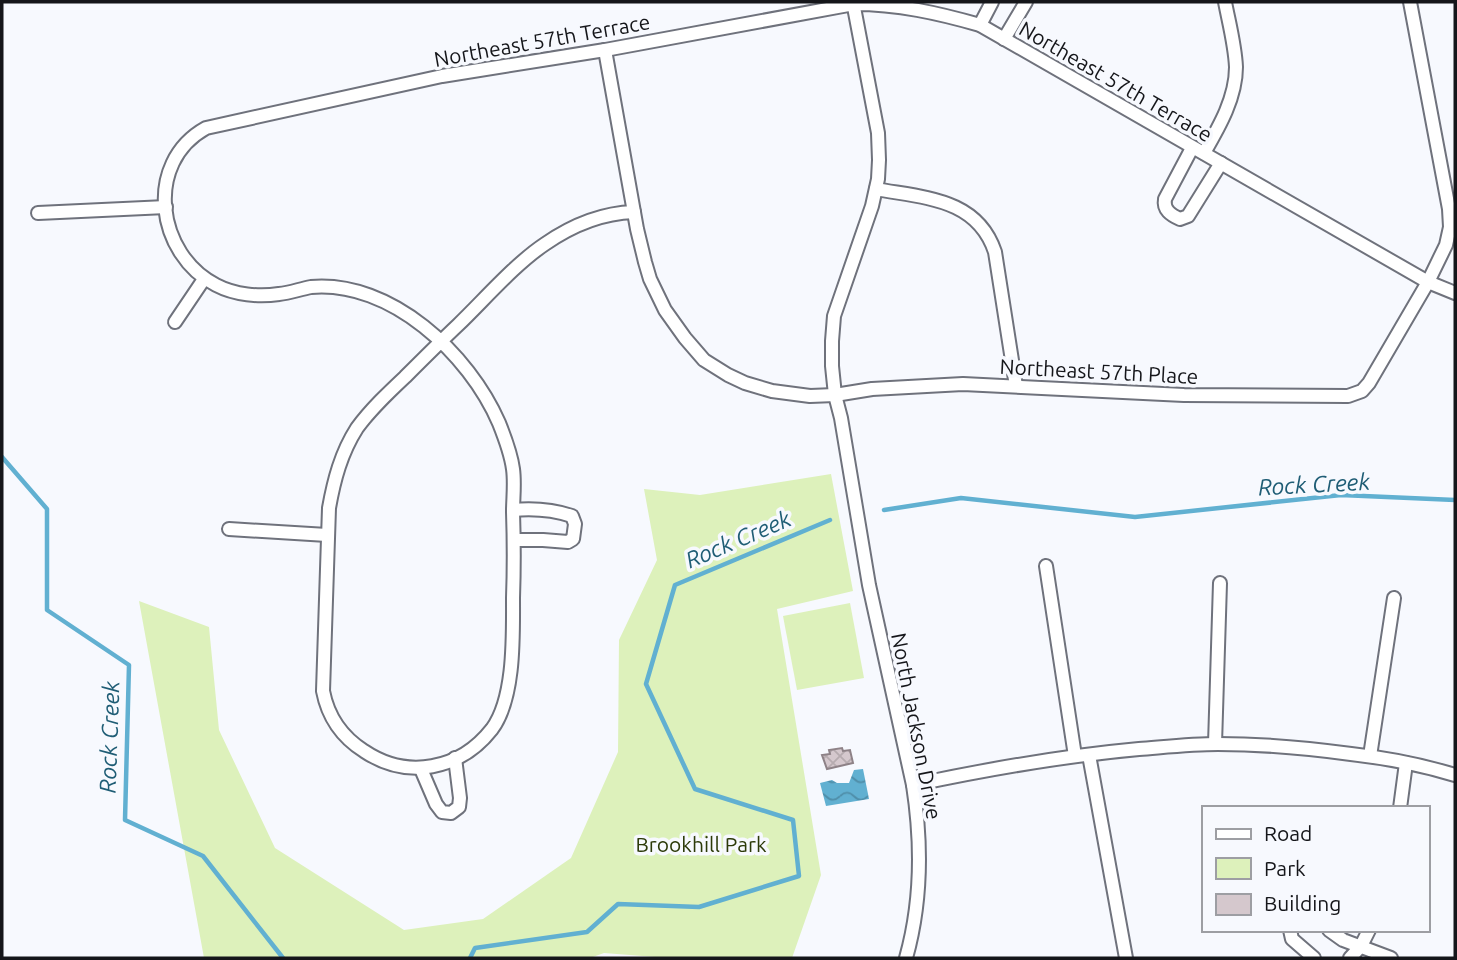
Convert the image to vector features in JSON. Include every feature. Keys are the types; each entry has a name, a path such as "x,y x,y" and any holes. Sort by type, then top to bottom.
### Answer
{"street":[{"path":"980,25 992,2"},
{"path":"1004,39 1026,2"},
{"path":"1221,163 1188,216 1180,219 1166,210 1165,199 1228,108 1235,76 1235,58 1226,2"},
{"path":"1410,2 1450,218 1446,245 1428,282"},
{"name":"Northeast 57th Terrace","path":"204,279 181,256 173,241 165,191 170,166 179,150 206,128 442,76 605,50 853,3 907,7 980,25 1428,282 1455,293"},
{"name":"North Jackson Drive","path":"853,3 878,133 879,160 872,206 834,316 832,366 869,584 918,817 920,857 916,910 906,958"},
{"name":"Northeast 57th Place","path":"605,50 640,246 657,294 674,324 704,360 736,379 772,391 810,396 872,389 963,384 1184,395 1348,396 1362,391 1369,383 1428,282"},
{"path":"876,189 951,205 968,214 982,227 995,252 1016,386"},
{"path":"38,213 166,206"},
{"path":"175,322 204,279 239,293 259,296 329,287 359,292 387,302 441,342 456,356 490,404 500,426 513,471 513,649 505,703 492,729 479,743 439,765 408,769 374,758 346,738 331,716 323,691 327,535 334,481 347,445 374,407 441,342 529,257 571,229 599,218 634,212"},
{"path":"513,510 556,510 572,516 575,524 573,539 568,542 514,540"},
{"path":"229,529 327,535"},
{"path":"1046,566 1075,756"},
{"path":"1215,744 1220,583"},
{"path":"1370,756 1394,598"},
{"path":"913,785 1075,756 1215,744 1272,745 1370,756 1455,775"},
{"path":"1089,755 1126,958"},
{"path":"421,769 436,804 442,812 452,813 459,807 460,798 455,758"},
{"path":"1400,806 1406,763"},
{"path":"1290,932 1292,939 1314,958"},
{"path":"1332,932 1343,940 1391,958"},
{"path":"1350,958 1361,946 1368,932"}],"green space":[{"name":"Brookhill Park","path":"831,474 853,591 777,609 821,875 792,958 668,958 604,953 590,958 204,958 139,601 209,627 219,730 275,848 404,930 483,919 571,858 618,752 619,640 657,560 644,489 700,495"},
{"path":"850,603 864,678 797,690 783,616"}],"water":[{"path":"863,769 869,799 826,806 820,783 832,780 849,783 854,770"}],"building":[{"path":"842,748 843,751 850,750 853,763 827,769 822,755 830,754 829,750"}],"waterway":[{"name":"Rock Creek","path":"2,457 47,509 47,610 129,665 125,820 203,856 283,958"},
{"name":"Rock Creek","path":"884,510 961,498 1135,517 1341,495 1455,500"},
{"name":"Rock Creek","path":"470,958 475,948 587,932 618,904 699,907 799,876 793,820 695,789 646,684 675,585 830,520"}]}
